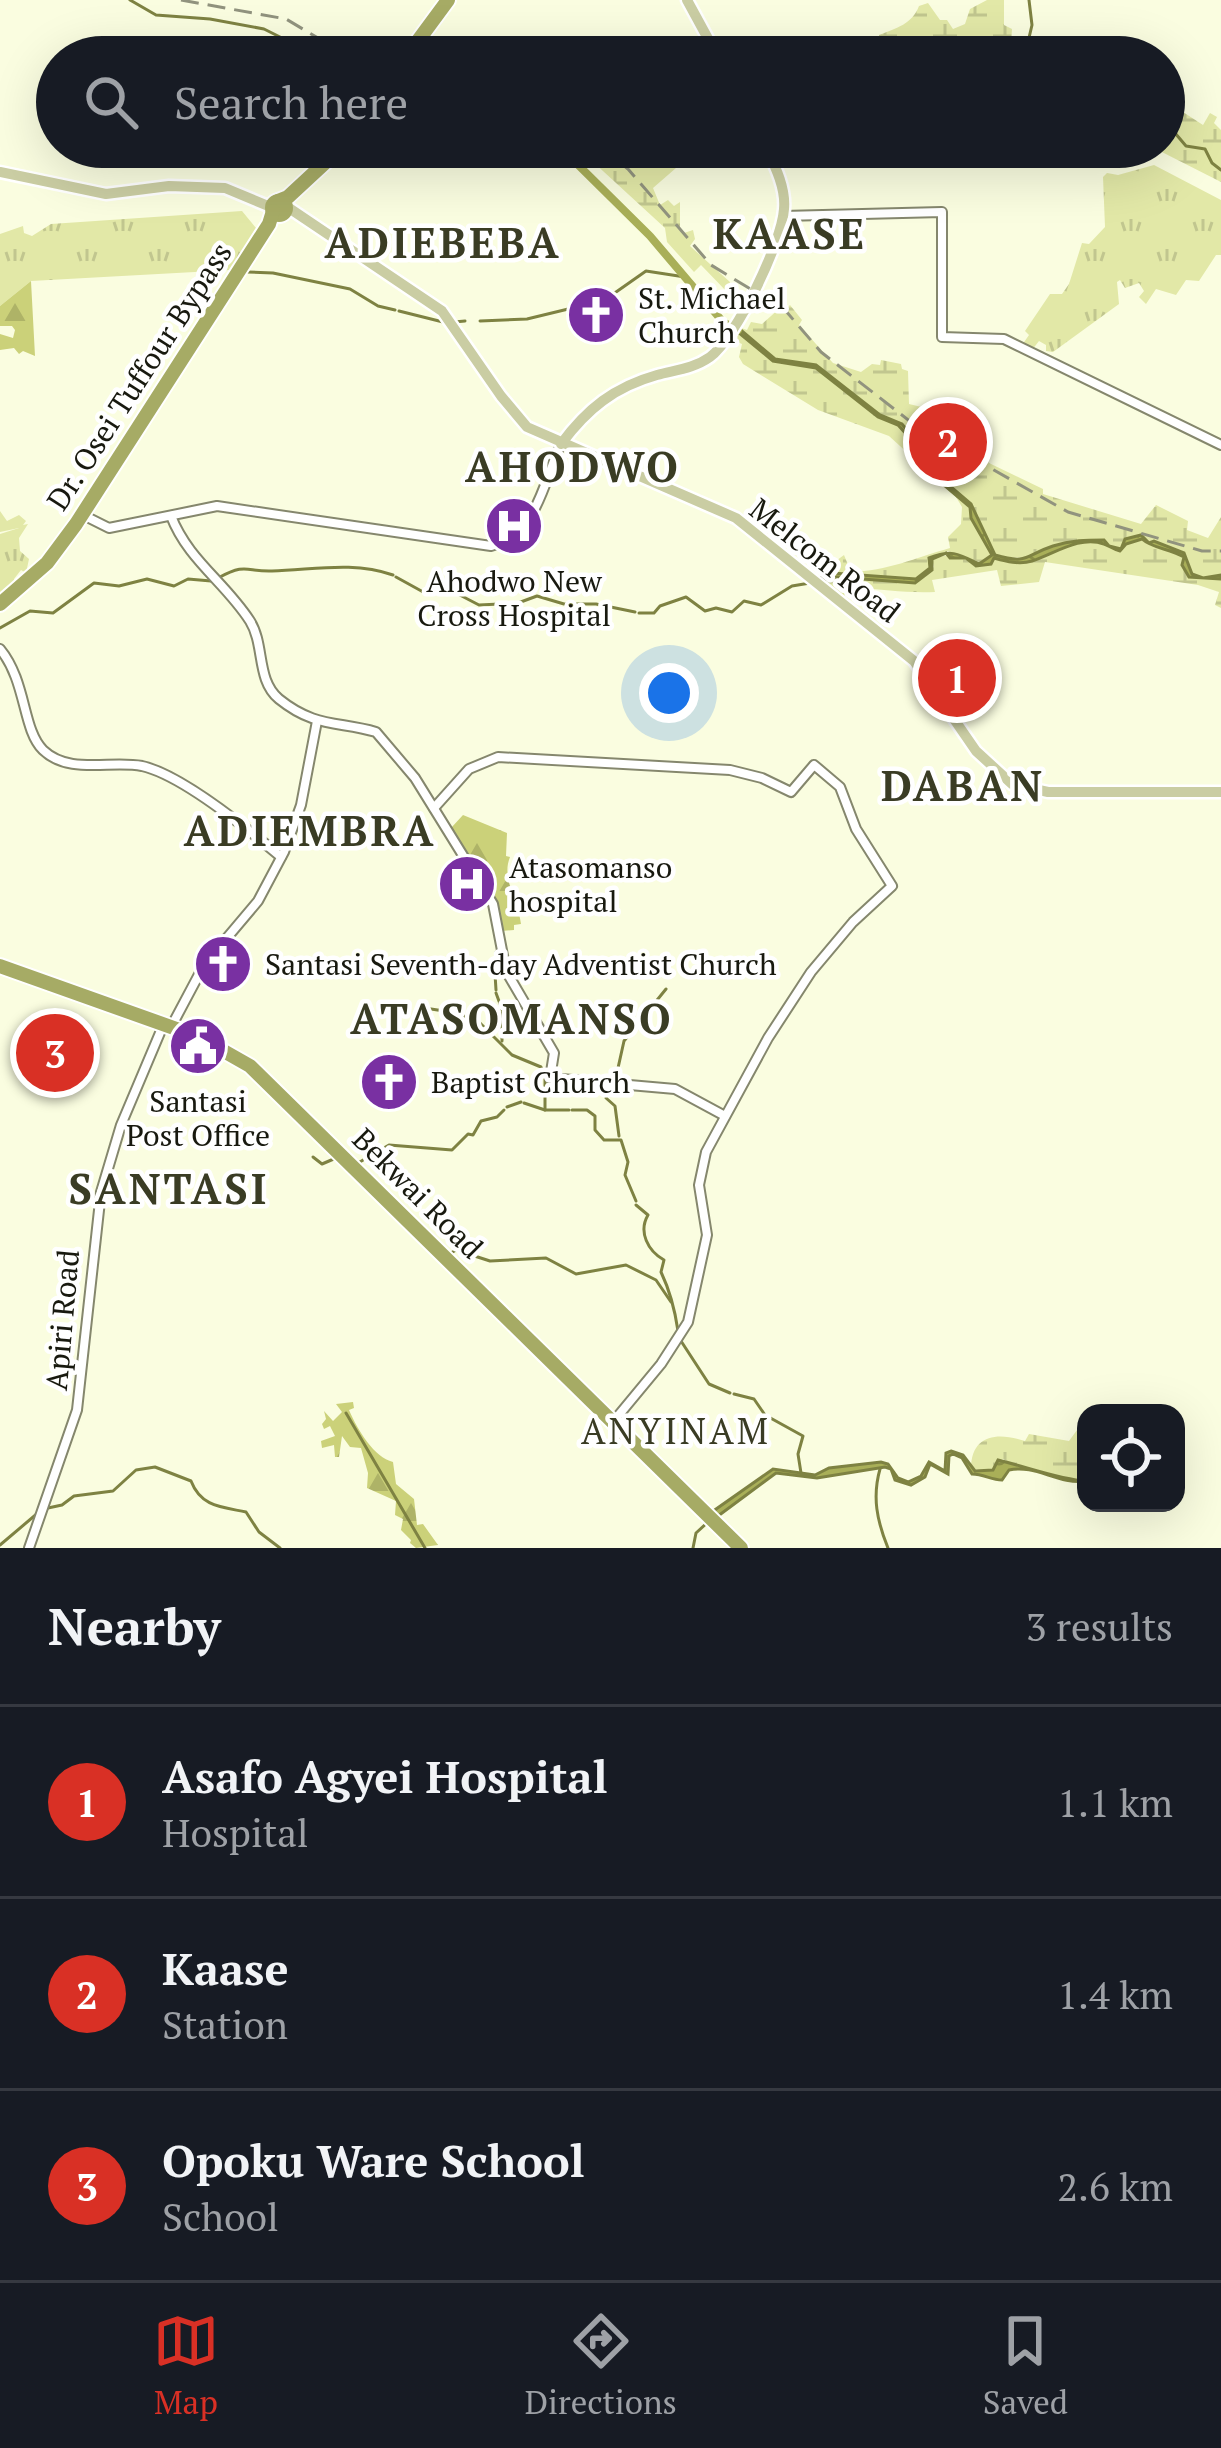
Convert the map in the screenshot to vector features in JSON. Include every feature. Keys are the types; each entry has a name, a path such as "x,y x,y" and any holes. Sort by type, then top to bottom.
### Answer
{"highway":[{"path":"420,36 446,0"},
{"name":"Dr. Osei Tuffour Bypass","path":"0,604 47,563 279,208 320,168"},
{"name":"Bekwai Road","path":"0,969 226,1049 250,1066 739,1548"},
{"name":"Bekwai Road","path":"336,1151 629,1440"}],"main road":[{"path":"685,0 705,36"},
{"path":"561,444 601,399 716,353 764,274 785,218 772,168"},
{"name":"Melcom Road","path":"0,172 100,194 191,186 231,189 279,208 442,311 527,427 736,518 777,549 924,671 985,761 1018,783 1048,793 1221,789"}],"street":[{"path":"785,218 942,215 943,337 1004,339 1221,445"},
{"path":"82,514 106,528 217,506 491,546 510,539 527,524 561,444"},
{"path":"171,516 188,552 251,624 273,693 317,721 375,731 411,772 493,904 506,971 554,1053 550,1078 675,1089 724,1118"},
{"path":"0,649 17,674 33,734 47,753 77,764 136,766 158,772 230,816 281,857"},
{"name":"Apiri Road","path":"29,1548 77,1410 101,1192 123,1120 204,964 258,901 281,857 301,805 317,721"},
{"path":"434,808 478,763 507,756 730,770 791,792 814,765 838,784 856,829 892,887 853,922 811,972 724,1118 702,1163 699,1185 707,1235 688,1322 661,1364 613,1422"}],"green space":[{"path":"987,0 1004,0 1004,25 1012,29 1012,36 879,36 908,21 919,6 928,3 953,29 965,24 970,9"},
{"path":"1185,113 1203,125 1210,113 1217,117 1221,182 1185,164"},
{"path":"600,168 676,168 653,188 660,205 668,200 674,206 680,202 680,228 684,233 693,230 695,239 690,246 730,282 728,288 748,298 729,294 701,265 694,272 667,242 665,228"},
{"path":"1160,168 1221,200 1221,255 1216,255 1199,281 1186,280 1176,295 1156,289 1146,304 1139,297 1144,291 1139,283 1125,288 1120,280 1119,304 1053,352 1039,341 1032,350 1022,345 1029,335 1025,331 1050,294 1062,294 1069,284 1082,243 1089,244 1105,227 1103,177"},
{"path":"242,211 256,228 231,270 31,281 0,306 0,234 23,226 24,233 32,236 51,224"},
{"path":"31,281 35,356 19,354 14,348 0,350 0,334 13,338 15,330 0,326 0,306"},
{"path":"790,305 802,320 799,325 833,363 861,372 872,364 880,365 881,360 901,364 908,371 909,404 938,411 930,425 991,464 1043,489 1043,494 1141,524 1156,505 1188,521 1187,530 1208,538 1221,517 1221,575 1203,578 1192,574 1185,563 1188,559 1144,537 1125,540 1120,549 1088,541 1029,556 995,555 971,510 993,556 982,563 948,551 929,558 930,568 916,579 839,573 821,577 844,555 851,572 889,567 950,548 948,537 961,524 962,507 889,436 818,410 743,364 739,357 742,344 728,338 734,329 778,363 816,368 839,383 816,365 775,359 736,326 747,330 751,322 762,324"},
{"path":"0,511 7,521 19,515 26,521 23,525 28,524 19,538 20,551 29,559 26,573 21,570 14,579 16,588 0,602 0,534 19,528 0,532"},
{"path":"1139,539 1185,558 1182,565 1189,577 1221,579 1221,608 1215,605 1219,592 1198,585 1045,562 1039,582 1001,586 997,570 932,580 935,592 854,587 844,596 824,580 915,583 934,567 932,559 943,556 959,556 974,566 988,565 996,558 1026,560 1090,541 1120,551"},
{"path":"463,815 507,833 509,881 521,924 514,925 514,930 501,931 497,905 451,828"},
{"path":"353,1402 349,1410 357,1426 373,1449 393,1462 396,1484 414,1499 417,1525 423,1524 438,1545 416,1548 410,1543 401,1530 403,1519 395,1515 396,1501 367,1488 361,1448 350,1447 342,1436 339,1457 335,1457 334,1445 322,1448 321,1441 335,1436 330,1426 324,1429 324,1411 333,1421 342,1412 336,1404"},
{"path":"1077,1430 1077,1478 1003,1459 990,1471 971,1469 976,1449 988,1439 1025,1441 1029,1434 1069,1441"}],"water":[{"path":"736,326 775,359 816,365 880,415 902,424 930,458 937,475 971,504 995,555 1021,559 1085,540 1104,540 1121,549 1125,539 1141,535 1149,543 1184,553 1192,574 1203,578 1189,577 1182,565 1184,557 1151,545 1142,539 1120,551 1095,542 1076,544 1022,563 994,558 991,564 976,566 966,558 950,558 946,554 960,555 979,564 992,555 971,518 970,507 932,475 926,456 898,425 878,417 816,368 773,361"},
{"path":"944,554 932,559 932,570 915,583 821,577 832,573 916,579 930,568 929,558"},
{"path":"946,1453 963,1455 975,1471 993,1470 998,1460 1077,1481 1019,1469 1009,1470 1002,1480 994,1479 972,1474 962,1458 953,1454 948,1474 930,1464 925,1477 911,1485 895,1480 885,1467 817,1478 776,1473 714,1519 709,1514 773,1469 815,1475 829,1468 881,1462 888,1464 898,1478 908,1482 921,1476 929,1462 945,1471"}],"waterway":[{"path":"130,0 156,15 210,19 278,36"},
{"path":"1029,0 1029,36"},
{"path":"1185,145 1205,149 1221,170"},
{"path":"581,168 650,236 723,322 738,330"},
{"path":"599,304 646,271 685,277"},
{"path":"247,272 350,289 395,310"},
{"path":"480,321 527,319 593,303"},
{"path":"399,311 443,322"},
{"path":"454,322 465,321"},
{"path":"218,578 241,569 333,567 393,575"},
{"path":"396,577 425,593 454,592 479,605 518,603 537,596 635,612"},
{"path":"0,628 30,611 53,613 94,583 119,586 147,579 174,586 188,579 211,581"},
{"path":"639,613 654,613 686,597 705,611 732,612 744,601 761,605 792,586 810,583"},
{"path":"496,952 497,968"},
{"path":"495,974 496,990"},
{"path":"611,1080 624,1041 666,989"},
{"path":"496,993 503,1012"},
{"path":"418,1007 457,1013 480,1023 512,1055 541,1067 545,1076"},
{"path":"502,1013 502,1041"},
{"path":"545,1079 545,1110 569,1110"},
{"path":"609,1086 606,1098 615,1106 619,1136"},
{"path":"507,1107 521,1102"},
{"path":"524,1103 545,1110"},
{"path":"358,1163 389,1145 452,1150 468,1134 473,1135 481,1121 504,1110"},
{"path":"572,1110 587,1110 595,1116 595,1130 604,1140 621,1140 628,1162 625,1175 636,1201"},
{"path":"313,1157 322,1164 336,1158"},
{"path":"636,1205 648,1215 646,1240 664,1260 661,1272 678,1331"},
{"path":"451,1253 456,1250 490,1261 546,1258 576,1274 626,1265 656,1280 671,1302"},
{"path":"681,1341 709,1384 730,1393"},
{"path":"734,1394 754,1399 765,1415 803,1436 798,1454 801,1473"},
{"path":"346,1413 425,1548"},
{"path":"48,1508 74,1496 113,1491 136,1470 155,1467 191,1481 200,1496 213,1504 246,1512 259,1532 280,1548"},
{"path":"880,1469 877,1509 888,1548"},
{"path":"0,1545 39,1512"},
{"path":"693,1548 696,1533 708,1522"}],"railway":[{"path":"181,0 286,19 315,36"},
{"path":"627,168 711,265 785,310 821,352 916,426 1068,512 1202,551 1221,551"}],"place":[{"name":"St. Michael Church","path":"596,315"},
{"name":"Kaase","path":"948,442"},
{"name":"Ahodwo New Cross Hospital","path":"514,526"},
{"name":"Asafo Agyei Hospital","path":"957,678"},
{"name":"Atasomanso hospital","path":"467,884"},
{"name":"Santasi Seventh-day Adventist Church","path":"223,964"},
{"name":"Santasi Post Office","path":"198,1046"},
{"name":"Opoku Ware School","path":"55,1053"},
{"name":"Baptist Church","path":"389,1082"}],"district":[{"name":"KAASE","path":"790,233"},
{"name":"ADIEBEBA","path":"443,242"},
{"name":"AHODWO","path":"573,466"},
{"name":"DABAN","path":"963,785"},
{"name":"ADIEMBRA","path":"310,830"},
{"name":"ATASOMANSO","path":"512,1018"},
{"name":"SANTASI","path":"169,1188"},
{"name":"ANYINAM","path":"676,1430"}]}
